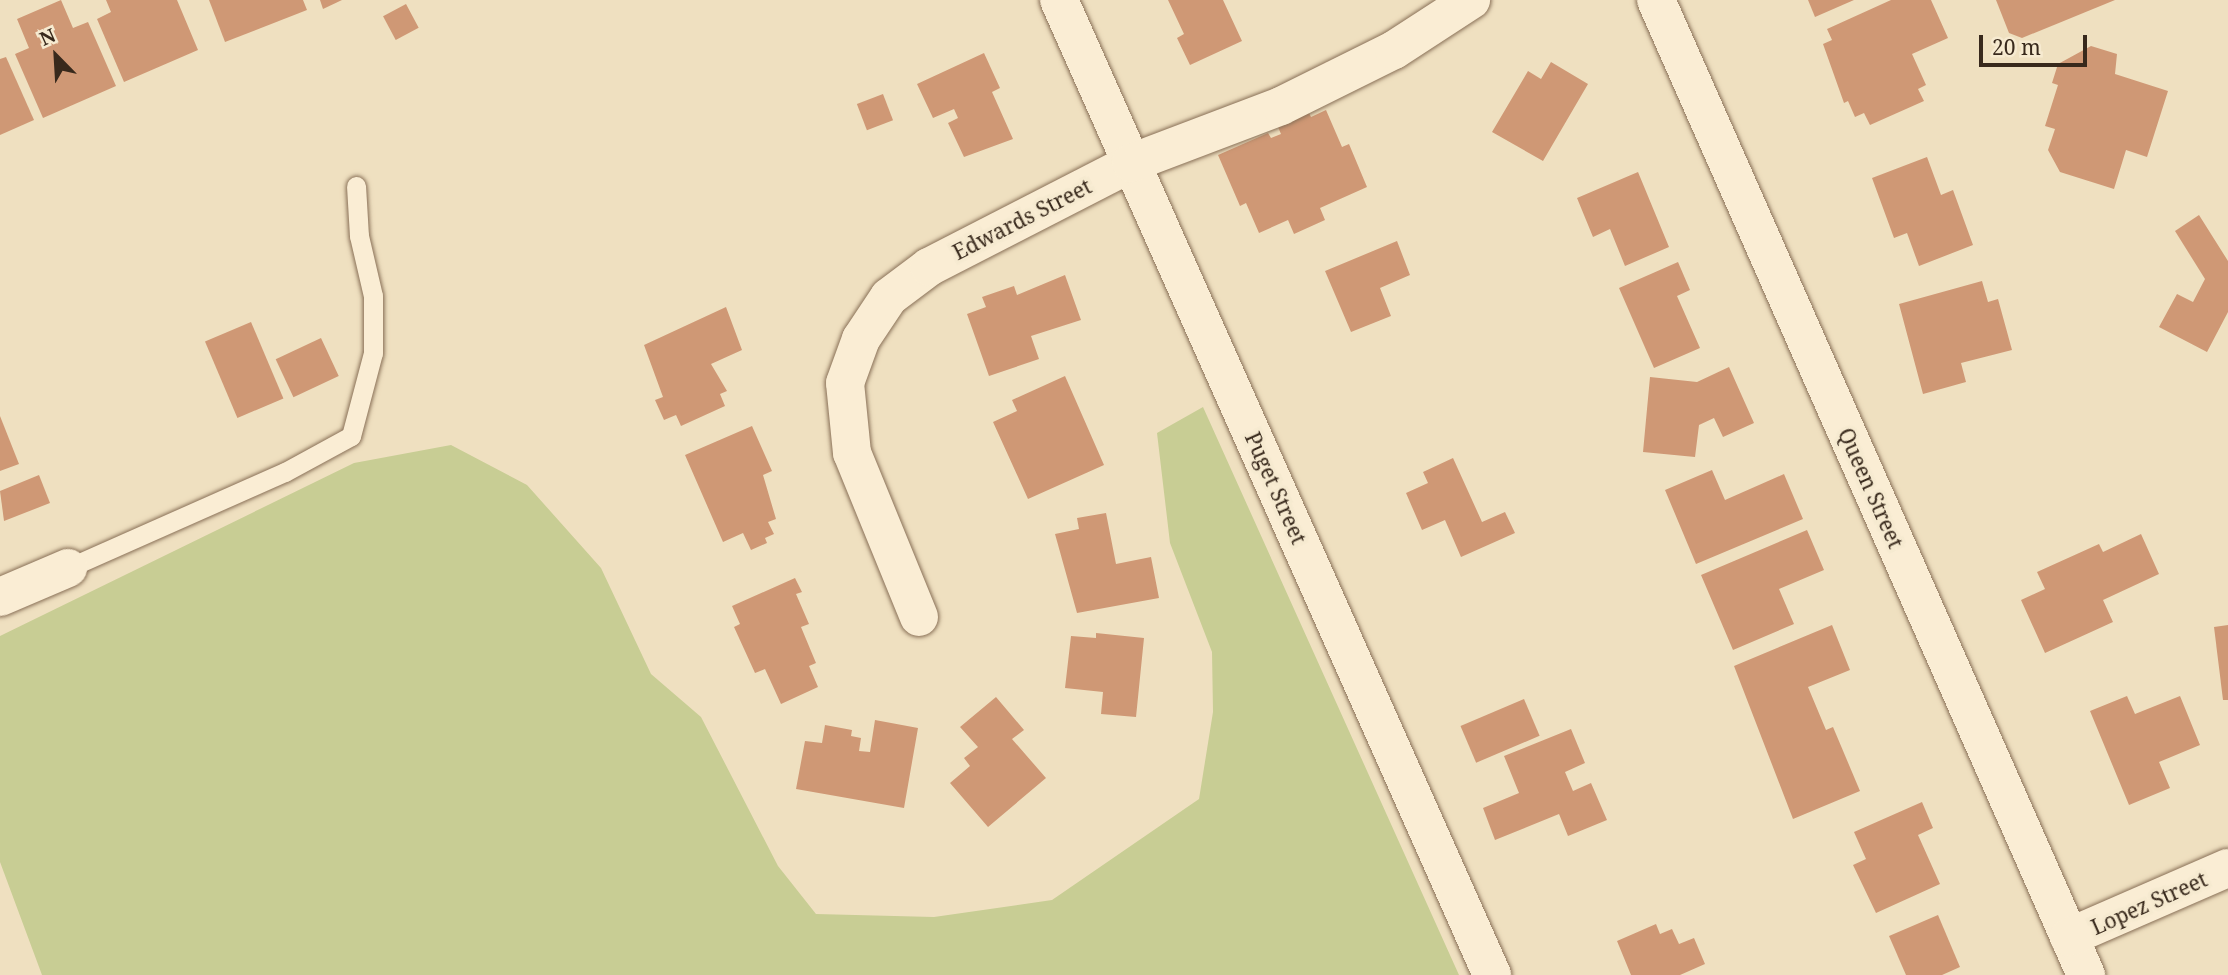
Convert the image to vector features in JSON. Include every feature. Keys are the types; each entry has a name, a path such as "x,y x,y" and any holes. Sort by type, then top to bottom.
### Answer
{"street":[{"name":"Puget Street","path":"1059,0 1492,975"},
{"name":"Edwards Street","path":"919,617 852,453 845,383 860,339 889,297 929,267 1131,163 1281,106 1394,50 1471,0"},
{"name":"Queen Street","path":"1656,0 2086,975"},
{"path":"0,597 68,568"},
{"name":"Lopez Street","path":"2069,937 2228,868"}],"lane":[{"path":"68,568 285,472 351,436 373,353 373,296 359,236 356,186"}],"green space":[{"path":"1203,407 1459,975 42,975 0,862 0,636 354,463 451,445 527,485 601,568 651,674 701,717 778,866 816,914 934,917 1052,900 1199,799 1213,712 1212,652 1170,543 1157,433"}],"building":[{"path":"61,0 73,28 88,22 116,86 43,118 15,54 29,48 17,19"},
{"path":"106,0 177,0 198,50 124,82 97,19 111,12"},
{"path":"209,0 303,0 307,10 225,42"},
{"path":"320,0 342,0 323,9"},
{"path":"1168,0 1223,0 1242,41 1190,65 1177,38 1184,34"},
{"path":"1808,0 1854,0 1815,17"},
{"path":"1891,0 1931,0 1948,38 1912,54 1926,85 1918,89 1924,101 1870,125 1864,113 1855,117 1848,101 1844,103 1823,44 1832,40 1827,29"},
{"path":"1996,0 2115,0 2022,38 2009,33"},
{"path":"406,4 419,28 396,40 383,16"},
{"path":"2091,46 2117,54 2115,74 2168,91 2147,157 2126,150 2114,189 2060,172 2048,150 2055,129 2045,126 2058,85 2052,83 2058,64"},
{"path":"984,53 1000,88 992,92 1013,139 964,157 948,123 958,118 954,109 933,118 917,84"},
{"path":"6,57 34,120 0,135 0,59"},
{"path":"1551,62 1588,84 1543,161 1492,132 1528,71 1541,79"},
{"path":"883,94 893,120 867,130 857,104"},
{"path":"1306,107 1311,117 1326,110 1342,147 1349,144 1367,187 1320,208 1325,220 1294,234 1288,220 1259,233 1246,203 1240,206 1218,155 1268,133 1271,138 1281,134 1275,120"},
{"path":"1927,157 1941,195 1953,190 1973,245 1919,266 1907,233 1894,238 1872,178"},
{"path":"1638,172 1669,247 1625,266 1610,229 1593,237 1577,198"},
{"path":"2199,215 2228,261 2228,312 2207,352 2159,327 2177,294 2193,302 2205,279 2175,231"},
{"path":"1397,241 1410,275 1380,288 1391,316 1351,332 1325,271"},
{"path":"1678,262 1690,290 1677,296 1700,348 1654,368 1619,288"},
{"path":"1065,275 1081,320 1031,336 1039,359 989,376 967,314 986,307 982,297 1014,286 1017,295"},
{"path":"1982,281 1988,302 1998,299 2012,350 1961,363 1966,382 1923,394 1899,304"},
{"path":"726,307 742,350 711,364 727,391 720,394 725,406 681,426 676,415 664,420 655,400 663,397 644,345"},
{"path":"251,322 283,398 237,418 205,342"},
{"path":"321,338 339,376 293,397 276,359"},
{"path":"1729,367 1754,423 1723,437 1714,418 1699,425 1695,457 1643,452 1650,377 1697,382"},
{"path":"1065,376 1104,465 1028,499 993,422 1017,411 1012,400"},
{"path":"0,416 19,464 0,471"},
{"path":"752,426 772,471 763,475 776,519 768,522 774,534 765,538 767,543 751,550 743,533 723,542 685,455"},
{"path":"1453,458 1482,522 1505,512 1515,533 1461,557 1445,520 1422,530 1406,493 1428,483 1423,472"},
{"path":"1712,470 1725,500 1784,474 1803,519 1696,564 1665,490"},
{"path":"39,475 50,503 4,521 0,491"},
{"path":"1106,513 1116,564 1151,557 1159,598 1077,613 1055,534 1079,529 1077,518"},
{"path":"1807,530 1824,570 1779,589 1794,624 1733,650 1701,575"},
{"path":"2141,534 2159,574 2103,600 2113,622 2045,653 2021,600 2045,589 2037,572 2099,544 2103,552"},
{"path":"795,578 802,592 796,594 809,624 801,627 816,663 809,666 818,687 781,704 765,669 755,673 734,627 740,624 732,606"},
{"path":"1832,625 1850,670 1808,687 1826,730 1833,727 1860,791 1793,819 1734,666"},
{"path":"2228,625 2228,700 2223,700 2214,627"},
{"path":"1096,633 1144,638 1136,717 1101,714 1103,692 1065,688 1071,636 1096,638"},
{"path":"2127,696 2135,714 2180,696 2200,745 2159,762 2170,788 2129,805 2090,711"},
{"path":"996,697 1024,730 1012,739 1046,778 988,827 950,783 970,766 964,758 978,747 960,727"},
{"path":"1524,699 1540,736 1476,763 1460,726"},
{"path":"875,720 918,728 904,808 796,789 805,741 822,743 825,725 852,730 851,736 861,738 859,751 870,752"},
{"path":"1571,729 1585,763 1565,772 1573,791 1591,783 1607,820 1568,836 1559,814 1495,840 1483,808 1519,793 1504,756"},
{"path":"1922,802 1933,828 1918,835 1940,884 1876,913 1853,865 1866,859 1854,832"},
{"path":"1938,915 1960,967 1942,975 1906,975 1889,936"},
{"path":"1656,924 1660,934 1672,929 1679,944 1694,938 1705,964 1680,975 1631,975 1617,941"}]}
